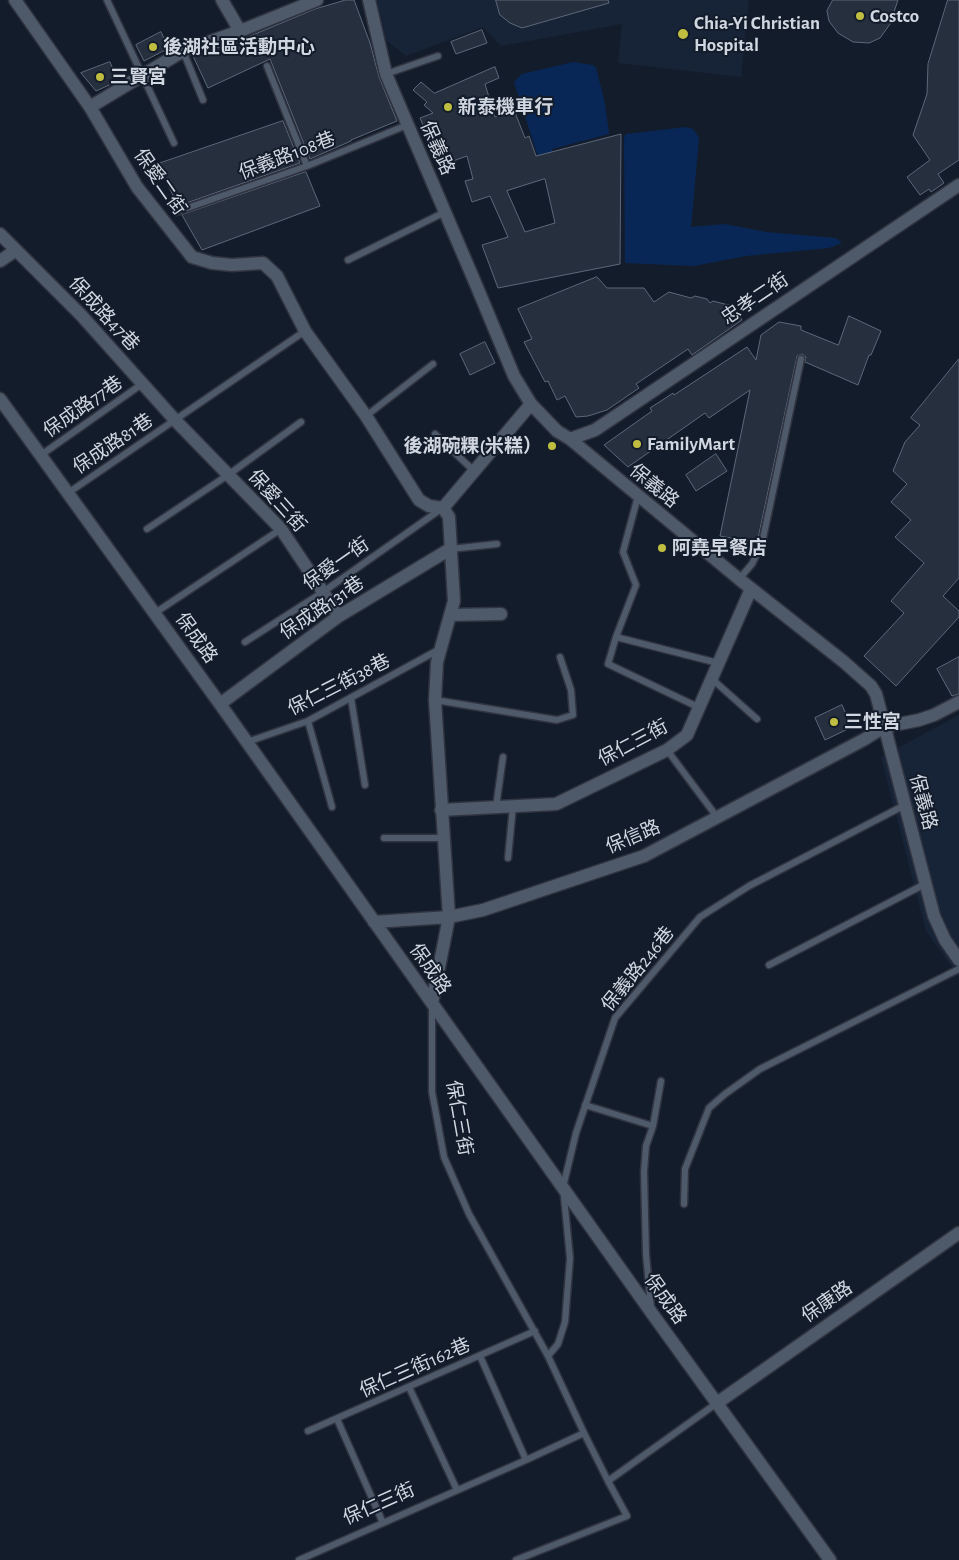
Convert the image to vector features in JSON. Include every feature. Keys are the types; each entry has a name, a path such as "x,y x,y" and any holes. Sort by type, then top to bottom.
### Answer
{"street":[{"name":"保愛二街","path":"15,0 90,107 137,188 192,257 212,263 232,265 263,263 277,276 305,331 366,416 419,500 429,506 443,508"},
{"path":"222,0 240,31"},
{"path":"90,107 182,51 240,31 317,0"},
{"name":"保義路","path":"369,0 386,74 406,125 514,376 531,404 558,432 570,439 751,590 844,662 871,686 876,694 934,916 945,940 959,960"},
{"name":"忠孝二街","path":"570,439 595,430 959,185"},
{"name":"保成路47巷","path":"0,234 81,315 175,420"},
{"path":"0,261 16,250"},
{"name":"保成路","path":"0,399 155,613 651,1312 830,1560"},
{"path":"450,549 449,517 443,508 531,404"},
{"name":"保愛三街","path":"175,420 281,529 339,616"},
{"name":"保仁三街","path":"432,1003 449,917 435,700 437,662 454,601 450,549"},
{"name":"保成路131巷","path":"220,704 339,616 450,549"},
{"name":"保仁三街","path":"441,810 556,804 667,750 687,734 751,590"},
{"path":"450,615 501,614"},
{"path":"884,727 934,715 959,702"},
{"name":"保信路","path":"374,922 449,917 483,910 644,856 865,739 884,727"},
{"name":"保康路","path":"717,1403 959,1233"}],"lane":[{"path":"107,0 174,143"},
{"path":"182,51 203,100"},
{"path":"386,74 438,56"},
{"path":"266,66 307,166"},
{"name":"保義路108巷","path":"176,212 307,166 406,125"},
{"path":"348,260 445,212"},
{"path":"175,420 305,331"},
{"path":"739,579 752,564 762,543 801,359"},
{"path":"366,416 434,364"},
{"name":"保成路77巷","path":"41,455 142,384"},
{"name":"保成路81巷","path":"68,493 175,420"},
{"path":"147,529 228,475 300,422"},
{"path":"436,434 474,471"},
{"path":"638,496 623,552 636,585 608,664 700,708"},
{"name":"保愛一街","path":"245,642 323,592 443,508"},
{"path":"155,613 281,529"},
{"path":"450,549 497,544"},
{"path":"616,637 718,663"},
{"name":"保仁三街38巷","path":"247,742 308,721 441,648"},
{"path":"435,700 557,720 573,715 571,690 560,657"},
{"path":"712,679 757,719"},
{"path":"351,698 365,784"},
{"path":"308,721 332,807"},
{"path":"667,750 717,817"},
{"path":"496,807 503,757"},
{"name":"保義路246巷","path":"548,1356 558,1344 565,1322 570,1258 563,1187 576,1133 615,1018 700,916 749,886 905,805"},
{"path":"508,858 513,806"},
{"path":"384,838 443,838"},
{"path":"769,965 925,884"},
{"path":"684,1204 685,1169 709,1108 725,1094 760,1069 959,969"},
{"name":"保仁三街","path":"432,1003 432,1092 444,1156 469,1214 548,1356 584,1433 627,1516 516,1560"},
{"path":"651,1312 646,1254 644,1172 646,1146 653,1126 661,1081"},
{"path":"585,1105 653,1126"},
{"name":"保仁三街162巷","path":"308,1431 534,1331"},
{"path":"480,1356 526,1460"},
{"path":"409,1387 456,1490"},
{"path":"608,1481 717,1403"},
{"path":"337,1418 383,1523"},
{"name":"保仁三街","path":"299,1560 584,1433"}],"shaded area":[{"name":"Chia-Yi Christian Hospital","path":"377,0 749,0 741,77 618,63 622,24 501,46 483,27 406,56 386,40"},
{"path":"573,62 593,65 596,68 605,103 609,134 552,149 557,172 544,175 514,82 522,74"},
{"path":"686,127 693,129 699,138 691,227 725,224 766,232 836,238 842,243 829,248 746,256 694,266 625,263 624,138 626,134"},
{"path":"959,715 959,977 926,931 881,757"}],"building":[{"path":"346,0 354,0 370,43 379,77 397,121 310,159 270,59 208,88 193,56 243,39 315,9"},
{"path":"496,0 608,0 609,3 522,28 510,23 500,15"},
{"name":"Costco","path":"833,0 898,0 890,24 880,38 869,43 853,42 838,33 829,21 827,11"},
{"path":"948,0 959,0 959,160 938,174 944,183 931,192 929,189 920,195 907,177 930,160 913,135 927,94 928,64"},
{"path":"482,30 487,43 456,54 451,42"},
{"name":"後湖社區活動中心","path":"161,32 169,48 144,61 136,45"},
{"name":"三賢宮","path":"110,62 118,81 96,91 81,73"},
{"path":"495,67 499,78 485,84 495,117 514,110 525,138 529,136 536,156 621,134 620,264 498,288 482,245 508,237 490,196 472,202 465,181 473,179 467,156 442,165 430,134 427,135 420,118 433,113 424,105 427,102 413,90 421,82 434,93","holes":["545,179 555,223 525,232 507,191"]},
{"path":"283,121 300,163 178,206 158,164"},
{"path":"306,172 320,206 202,250 182,215"},
{"path":"597,277 607,288 644,288 654,302 669,292 691,298 695,296 707,299 710,303 713,301 732,306 742,320 692,355 688,349 636,384 639,388 607,410 588,416 576,417 565,396 557,400 548,381 545,382 524,342 532,339 518,309"},
{"path":"849,316 881,331 871,355 869,355 858,385 805,362 806,357 802,354 797,356 757,543 720,536 750,390 709,418 705,413 628,467 604,445 652,411 650,408 673,393 674,395 747,347 756,360 761,335 779,322 801,326 801,330 838,345"},
{"path":"485,342 495,363 470,375 460,354"},
{"path":"959,359 959,578 943,596 959,611 959,617 896,686 864,656 904,613 891,601 924,563 895,537 911,520 891,502 907,484 893,471 905,442 920,425 911,418"},
{"path":"716,454 727,471 696,491 686,475"},
{"path":"959,657 959,694 952,696 937,669"},
{"name":"三性宮","path":"842,705 852,727 825,740 815,718"}],"place":[{"name":"Costco","path":"860,16"},
{"name":"Chia-Yi Christian Hospital","path":"683,34"},
{"name":"後湖社區活動中心","path":"153,47"},
{"name":"三賢宮","path":"100,77"},
{"name":"新泰機車行","path":"448,107"},
{"name":"FamilyMart","path":"637,444"},
{"name":"後湖碗粿(米糕）","path":"552,446"},
{"name":"阿堯早餐店","path":"662,548"},
{"name":"三性宮","path":"834,722"}]}
